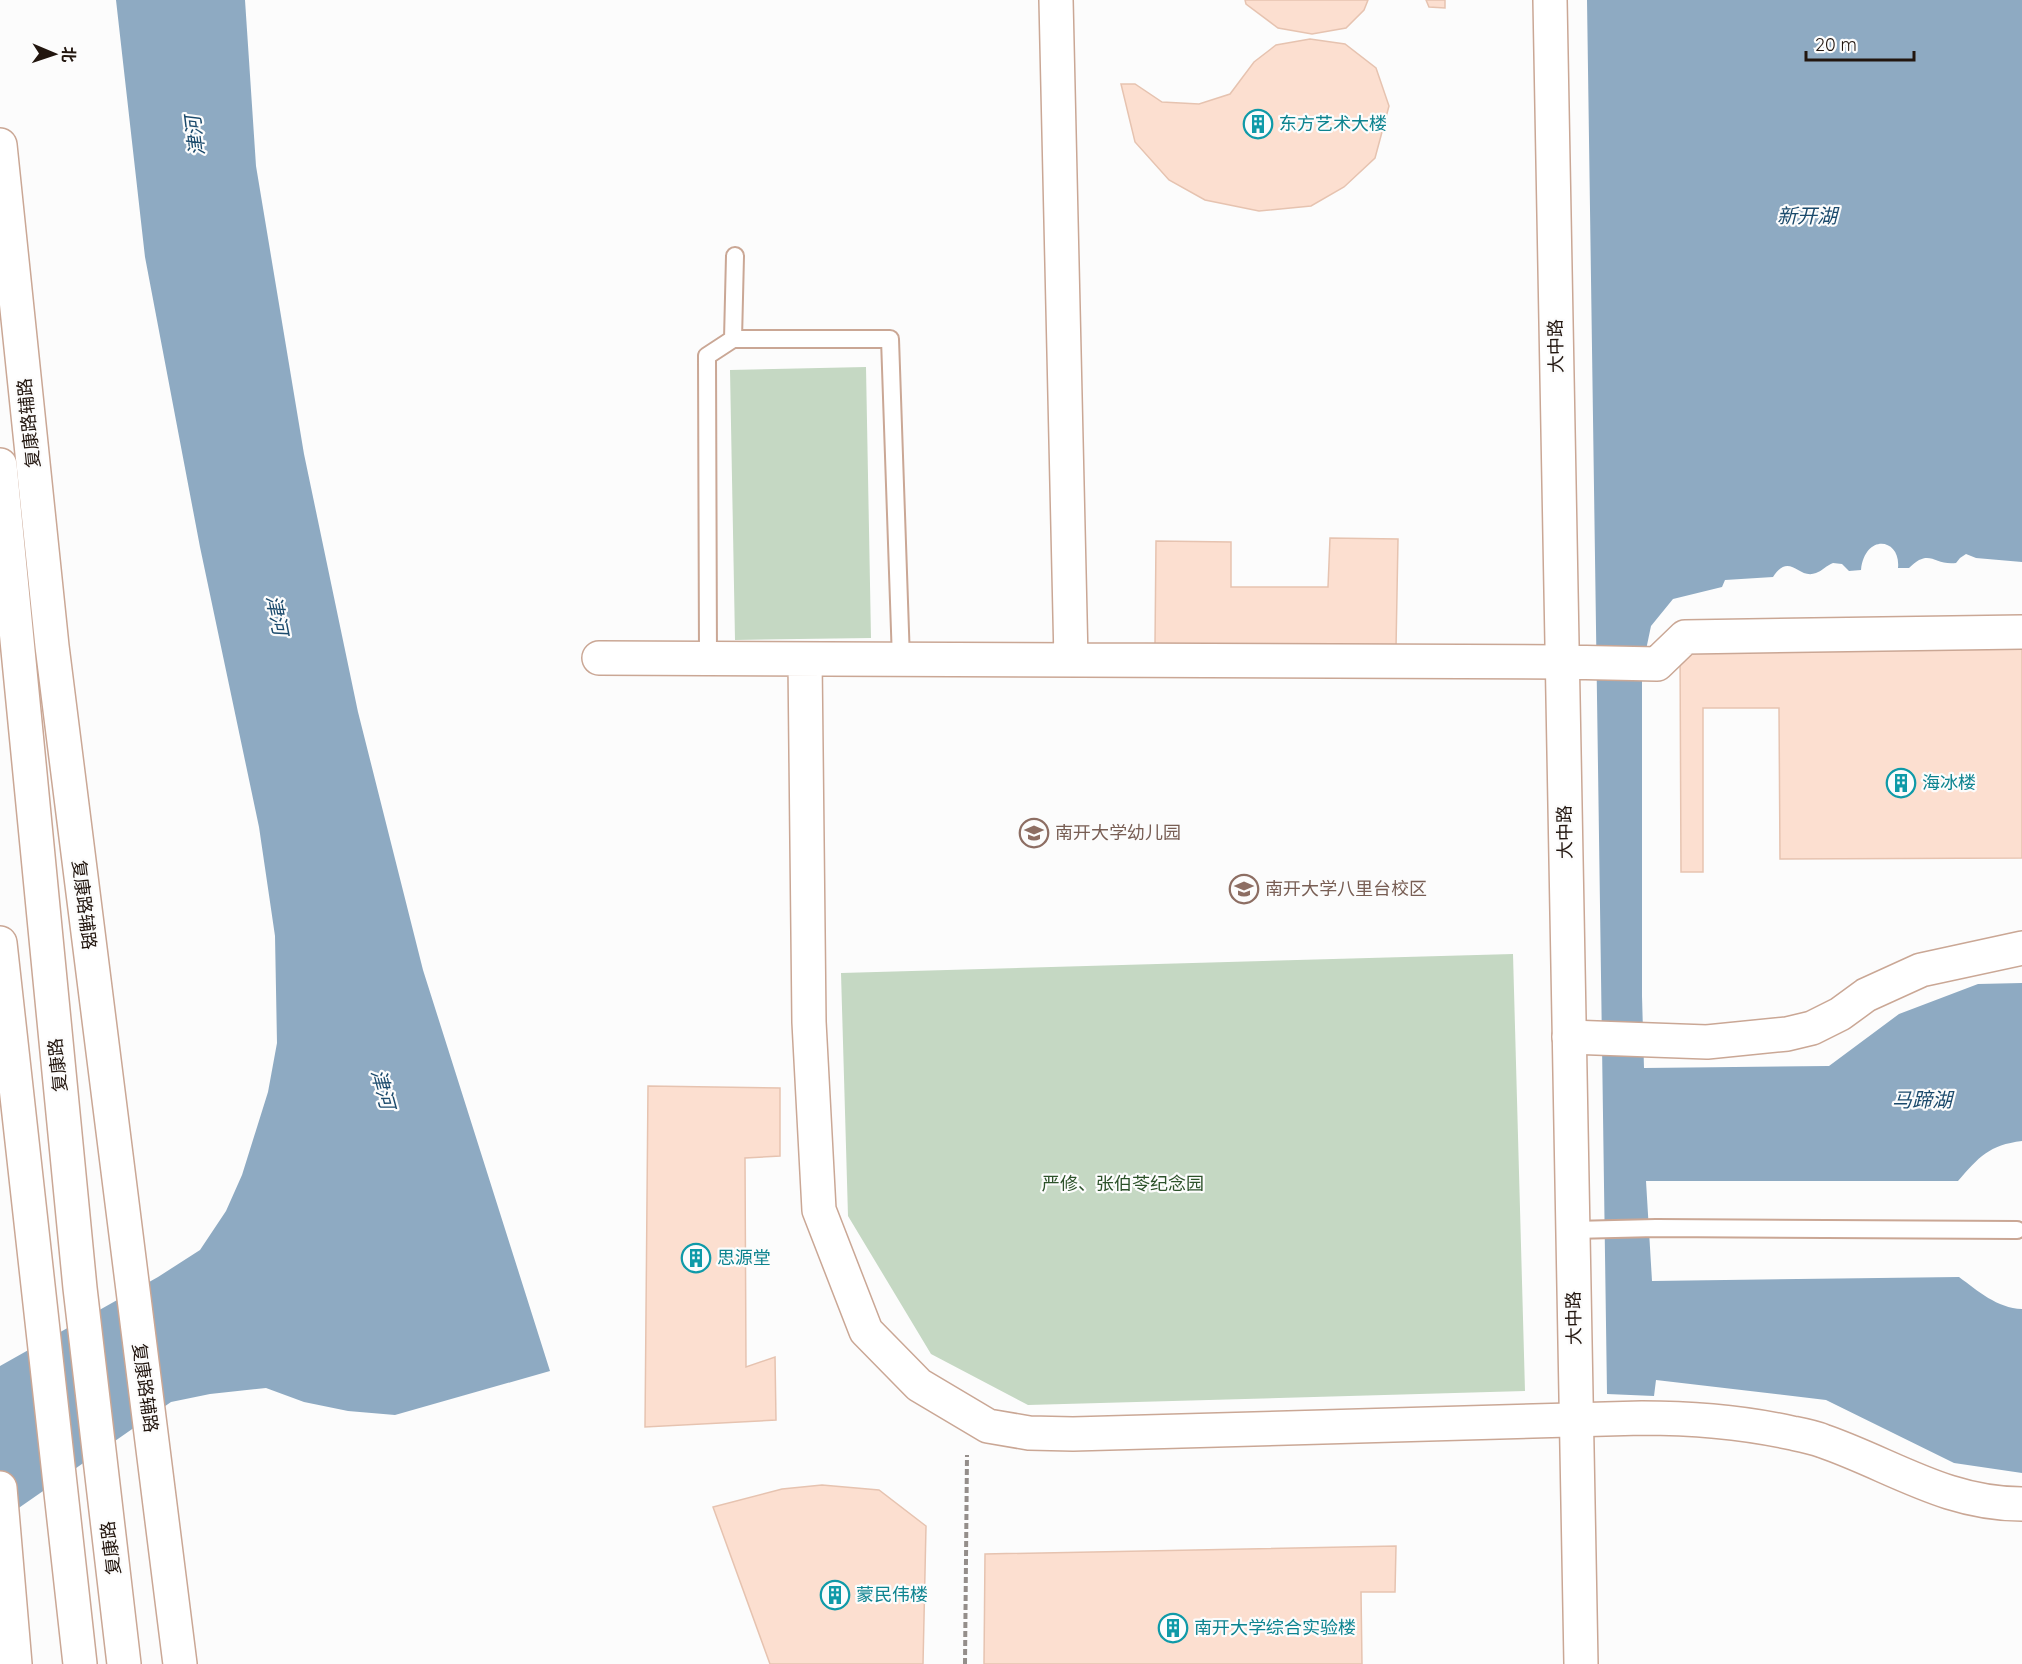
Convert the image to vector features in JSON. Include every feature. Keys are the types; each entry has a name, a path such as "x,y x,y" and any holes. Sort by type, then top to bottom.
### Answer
{"main road":[{"path":"1056,0 1071,660"},
{"name":"大中路","path":"1550,0 1575,663 1582,1037 1583,1231 1576,1419 1581,1664"},
{"name":"复康路辅路","path":"0,146 52,646 128,1268 153,1442 180,1664"},
{"name":"复康路","path":"0,465 80,1288 124,1664"},
{"path":"599,658 1657,664 1685,637 2022,632"},
{"path":"805,659 809,1022 819,1210 866,1330 920,1385 988,1426 1029,1433 1074,1434 1576,1419 1684,1418 1759,1425 1821,1440 1915,1481 1971,1500 2022,1504"},
{"path":"0,943 80,1664"},
{"path":"1582,1037 1707,1042 1787,1034 1812,1028 1840,1014 1866,994 1921,969 2022,948"},
{"path":"0,1488 15,1664"}],"lane":[{"path":"733,339 735,256"},
{"path":"708,658 707,356 733,339 890,339 901,660"},
{"path":"1583,1231 1656,1228 2017,1230"}],"path":[{"path":"965,1664 968,1414"}],"green space":[{"path":"866,367 871,638 735,640 730,370"},
{"name":"严修、张伯苓纪念园","path":"1513,954 1525,1391 1028,1405 931,1354 848,1216 841,973"}],"water":[{"name":"津河","path":"116,0 245,0 256,166 304,454 358,712 423,970 550,1371 395,1415 348,1411 304,1402 266,1388 210,1394 171,1402 0,1521 0,1366 158,1277 200,1250 226,1211 242,1175 268,1092 277,1043 275,936 259,827 200,547 145,257"},
{"name":"新开湖","path":"1587,0 2022,0 2022,562 1976,558 1966,554 1956,563 1927,558 1916,562 1909,568 1898,568 1894,550 1882,544 1875,545 1869,550 1861,570 1849,571 1842,564 1833,563 1810,574 1784,566 1773,577 1725,580 1722,587 1673,599 1651,626 1642,669 1642,996 1644,1068 1829,1066 1899,1014 1978,984 2022,983 2022,1141 2001,1146 1986,1153 1958,1181 1646,1181 1652,1281 1959,1277 1996,1302 2022,1309 2022,1473 1954,1463 1826,1400 1656,1380 1654,1396 1607,1394"}],"building":[{"path":"1245,0 1368,0 1364,10 1346,28 1312,34 1278,28 1246,4"},
{"path":"1426,0 1445,0 1445,8 1429,7"},
{"name":"东方艺术大楼","path":"1310,39 1345,44 1376,68 1389,106 1375,158 1344,187 1311,206 1259,211 1205,200 1169,180 1135,142 1121,84 1135,84 1162,102 1199,104 1230,94 1254,62 1276,45"},
{"path":"1330,538 1398,539 1396,648 1155,644 1156,541 1231,542 1231,587 1328,587"},
{"name":"海冰楼","path":"2022,643 2022,858 1780,859 1779,708 1703,708 1703,872 1681,872 1680,645"},
{"name":"思源堂","path":"648,1086 780,1088 780,1156 745,1158 746,1367 775,1357 776,1420 645,1427"},
{"name":"蒙民伟楼","path":"822,1485 879,1490 926,1526 923,1664 770,1664 713,1507 782,1489"},
{"name":"南开大学综合实验楼","path":"1396,1546 1395,1592 1361,1592 1362,1664 984,1664 985,1554"}],"place":[{"name":"东方艺术大楼","path":"1258,124"},
{"name":"海冰楼","path":"1901,783"},
{"name":"南开大学幼儿园","path":"1034,833"},
{"name":"南开大学八里台校区","path":"1244,889"},
{"name":"思源堂","path":"696,1258"},
{"name":"蒙民伟楼","path":"835,1595"},
{"name":"南开大学综合实验楼","path":"1173,1628"}],"water label":[{"name":"马蹄湖","path":"1922,1100"}]}
